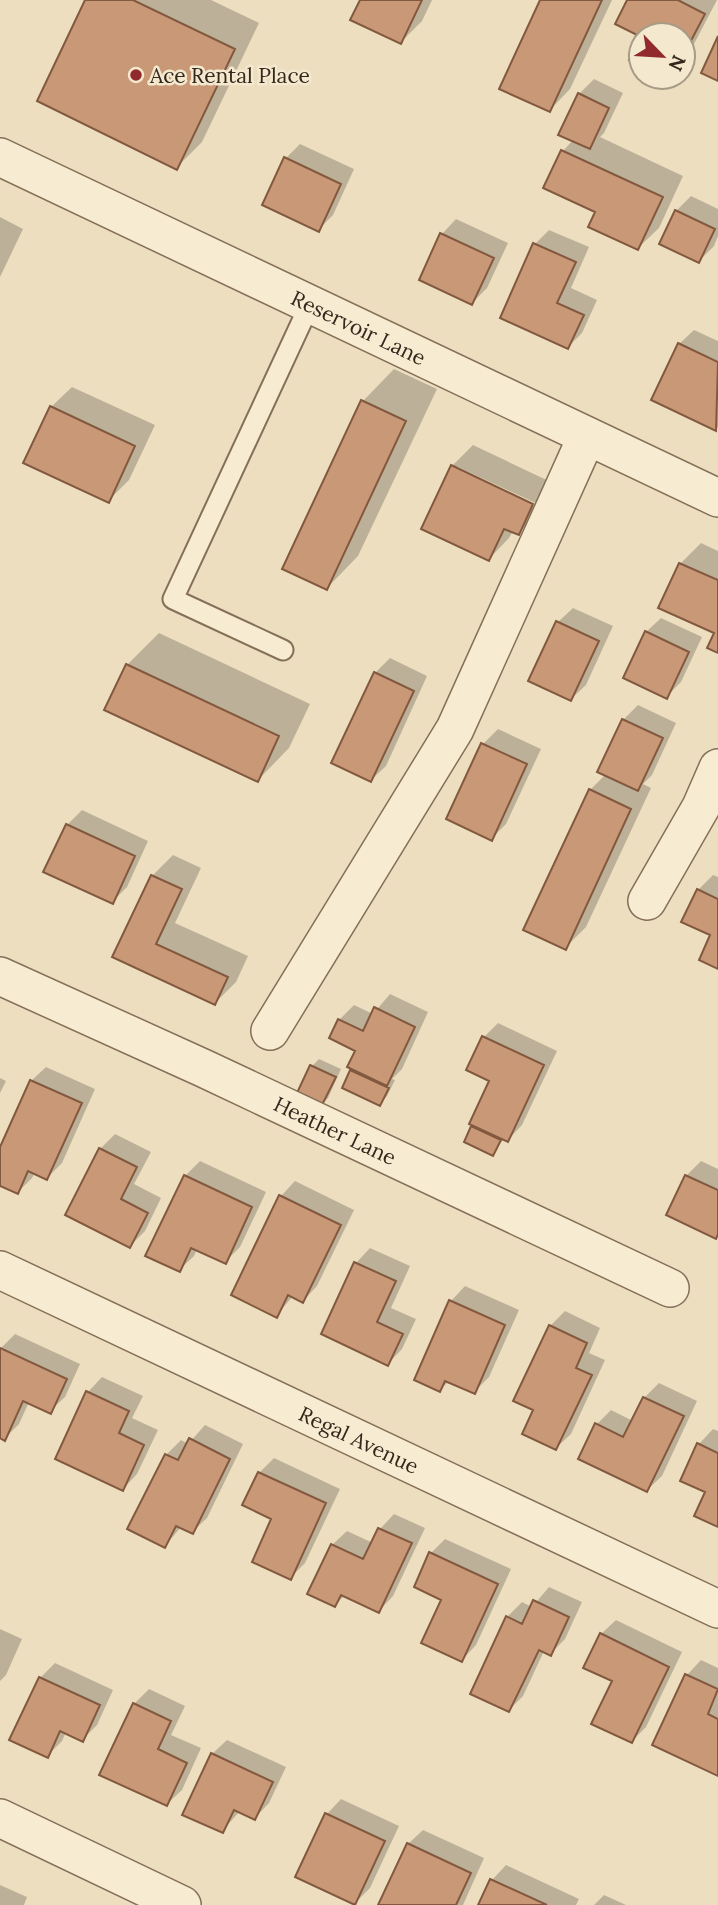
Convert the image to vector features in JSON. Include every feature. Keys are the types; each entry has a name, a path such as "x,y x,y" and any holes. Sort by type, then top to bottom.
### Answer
{"street":[{"name":"Reservoir Lane","path":"0,157 718,498"},
{"path":"270,1031 455,729 587,436"},
{"path":"647,901 701,807 718,768"},
{"name":"Heather Lane","path":"0,976 203,1068 670,1288"},
{"name":"Regal Avenue","path":"0,1270 718,1609"},
{"path":"0,1818 183,1905"}],"lane":[{"path":"283,650 173,599 310,304"}],"building":[{"name":"Ace Rental Place","path":"85,0 133,0 235,49 177,170 37,101"},
{"path":"360,0 422,0 401,44 350,20"},
{"path":"540,0 602,0 550,112 499,89"},
{"path":"627,0 678,0 705,14 697,29 697,21 627,21 627,30 615,24"},
{"path":"718,36 718,81 701,73"},
{"path":"578,93 609,108 590,149 558,135"},
{"path":"561,150 663,197 638,250 588,227 595,212 543,188"},
{"path":"284,157 341,184 319,232 262,205"},
{"path":"675,210 715,229 699,263 659,244"},
{"path":"440,233 494,258 472,305 419,280"},
{"path":"533,243 576,262 557,303 584,315 568,349 500,318"},
{"path":"678,343 718,362 716,431 651,400"},
{"path":"361,400 406,421 327,590 282,569"},
{"path":"50,406 135,446 109,503 23,463"},
{"path":"451,465 533,504 519,535 504,529 489,561 421,529"},
{"path":"679,563 718,580 718,653 707,648 714,633 658,608"},
{"path":"556,621 599,641 571,701 528,681"},
{"path":"645,631 689,652 667,699 623,678"},
{"path":"126,664 279,736 258,782 104,710"},
{"path":"374,672 414,691 371,782 331,763"},
{"path":"622,719 663,738 638,791 597,772"},
{"path":"481,743 527,764 492,841 446,819"},
{"path":"589,789 631,809 566,950 523,930"},
{"path":"66,824 135,856 113,904 43,872"},
{"path":"151,875 182,889 156,944 228,977 215,1005 112,957"},
{"path":"697,889 718,899 718,969 699,960 710,935 681,922"},
{"path":"374,1007 415,1027 387,1086 347,1067 355,1051 329,1038 338,1019 363,1031"},
{"path":"482,1036 544,1065 508,1142 469,1124 489,1081 466,1070"},
{"path":"310,1065 336,1077 321,1107 296,1095"},
{"path":"350,1070 389,1088 380,1106 342,1088"},
{"path":"30,1080 82,1103 47,1180 28,1171 18,1194 0,1186 0,1147"},
{"path":"471,1126 501,1140 493,1156 464,1142"},
{"path":"99,1148 137,1167 121,1199 148,1213 130,1248 65,1215"},
{"path":"184,1175 252,1207 226,1264 191,1248 180,1272 145,1256"},
{"path":"685,1175 718,1190 716,1239 666,1215"},
{"path":"279,1195 341,1225 303,1303 288,1295 277,1318 231,1295"},
{"path":"354,1262 396,1281 377,1322 403,1334 388,1366 321,1334"},
{"path":"449,1300 505,1325 475,1394 445,1381 440,1392 414,1380"},
{"path":"549,1325 587,1343 576,1368 592,1375 556,1450 522,1434 533,1410 513,1401"},
{"path":"0,1348 67,1379 51,1414 23,1401 5,1441 0,1438"},
{"path":"86,1391 129,1411 119,1433 144,1445 123,1491 55,1459"},
{"path":"643,1397 684,1416 647,1492 578,1459 595,1423 623,1437"},
{"path":"189,1438 230,1459 193,1534 176,1526 165,1548 127,1529 165,1454 178,1460"},
{"path":"697,1443 718,1453 718,1527 694,1516 705,1492 680,1481"},
{"path":"258,1472 326,1503 291,1580 252,1562 271,1519 242,1505"},
{"path":"378,1528 412,1543 379,1613 341,1595 335,1607 307,1594 331,1544 363,1559"},
{"path":"429,1552 498,1584 462,1662 421,1643 441,1600 414,1587"},
{"path":"533,1600 569,1617 551,1656 539,1650 509,1712 470,1694 506,1616 522,1624"},
{"path":"600,1633 669,1667 632,1743 591,1724 612,1681 583,1668"},
{"path":"685,1674 718,1689 708,1714 718,1719 718,1776 652,1745"},
{"path":"39,1677 100,1705 83,1742 60,1731 48,1758 9,1740"},
{"path":"133,1703 171,1721 158,1749 187,1763 167,1806 99,1775"},
{"path":"211,1753 273,1782 255,1820 234,1810 223,1833 182,1815"},
{"path":"325,1813 385,1841 355,1905 295,1877"},
{"path":"407,1843 471,1873 456,1905 378,1905"},
{"path":"490,1879 547,1905 478,1905"}],"place":[{"name":"Ace Rental Place","path":"136,75"}]}
